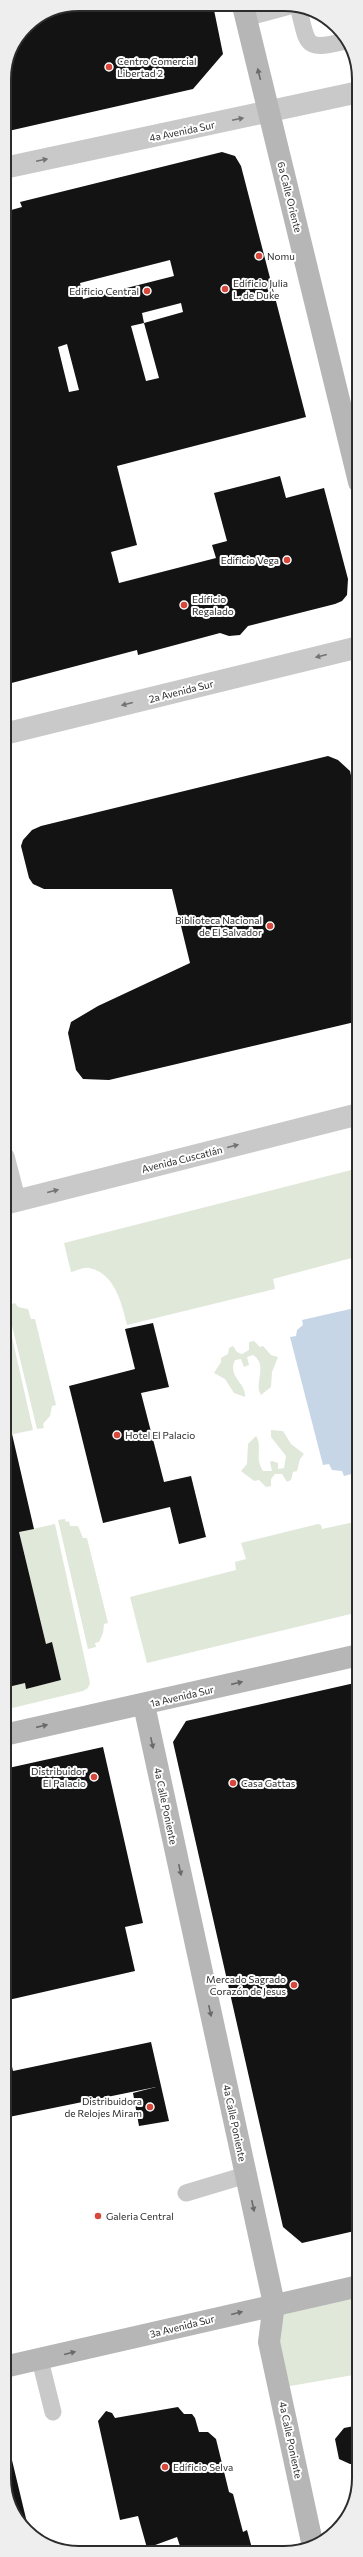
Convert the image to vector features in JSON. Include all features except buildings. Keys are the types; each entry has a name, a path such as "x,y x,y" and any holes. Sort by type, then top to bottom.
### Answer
{"street":[{"name":"6a Calle Oriente","path":"244,12 352,453"},
{"name":"4a Avenida Sur","path":"11,167 352,94"},
{"name":"2a Avenida Sur","path":"11,732 352,649"},
{"name":"Avenida Cuscatlán","path":"11,1202 352,1116"},
{"name":"1a Avenida Sur","path":"11,1734 144,1705 352,1657"},
{"name":"4a Calle Poniente","path":"144,1705 274,2304 270,2342 312,2540"},
{"name":"3a Avenida Sur","path":"11,2366 274,2304 352,2287"}],"lane":[{"path":"300,13 307,39 312,45 321,48 341,42"},
{"path":"186,2193 246,2175"},
{"path":"40,2360 53,2412"}],"shaded area":[{"path":"352,1170 352,1258 273,1279 275,1289 127,1325 120,1299 111,1283 98,1271 89,1268 71,1272 64,1243"},
{"path":"11,1300 12,1304 15,1303 18,1307 28,1309 31,1319 35,1319 56,1405 52,1406 50,1416 43,1424 44,1428 37,1429 11,1322"},
{"path":"11,1333 33,1430 11,1435"},
{"path":"254,1341 260,1347 263,1346 271,1355 278,1357 272,1372 271,1387 261,1395 259,1390 260,1364 258,1359 253,1355 247,1357 249,1365 244,1367 241,1359 235,1360 233,1371 243,1387 245,1397 234,1393 225,1379 214,1373 221,1362 221,1358 228,1354 229,1348 233,1346 237,1352 242,1354 249,1350 249,1342"},
{"path":"271,1430 283,1431 291,1444 304,1454 300,1459 297,1471 293,1472 291,1480 287,1482 282,1474 275,1474 271,1479 271,1486 266,1487 259,1480 254,1481 241,1471 247,1464 248,1444 256,1436 259,1444 260,1466 263,1471 272,1471 270,1462 272,1461 278,1463 278,1469 284,1468 286,1456 271,1437"},
{"path":"65,1519 66,1522 69,1521 70,1526 78,1526 83,1538 87,1538 108,1623 104,1624 103,1633 99,1642 95,1643 96,1647 88,1649 58,1520"},
{"path":"352,1523 352,1614 147,1663 130,1597 236,1570 235,1562 246,1559 241,1543 318,1524 321,1525 322,1529"},
{"path":"55,1524 90,1683 88,1688 83,1691 11,1708 11,1686 25,1683 26,1689 61,1680 52,1643 46,1644 19,1532"},
{"path":"352,2287 352,2375 279,2388 274,2304"}],"water":[{"path":"352,1309 352,1474 344,1476 342,1471 332,1470 329,1464 323,1465 290,1337 296,1336 297,1330 303,1325 302,1320"}],"place":[{"name":"Centro Comercial Libertad 2","path":"109,67"},
{"name":"Nomu","path":"259,256"},
{"name":"Edificio Julia L. de Duke","path":"225,289"},
{"name":"Edificio Central","path":"147,291"},
{"name":"Edificio Vega","path":"287,560"},
{"name":"Edificio Regalado","path":"184,605"},
{"name":"Biblioteca Nacional de El Salvador","path":"270,926"},
{"name":"Hotel El Palacio","path":"117,1435"},
{"name":"Distribuidor El Palacio","path":"94,1777"},
{"name":"Casa Gattas","path":"233,1783"},
{"name":"Mercado Sagrado Corazón de Jesus","path":"294,1985"},
{"name":"Distribuidora de Relojes Miram","path":"150,2107"},
{"name":"Galeria Central","path":"98,2216"},
{"name":"Edificio Selva","path":"165,2467"}]}
